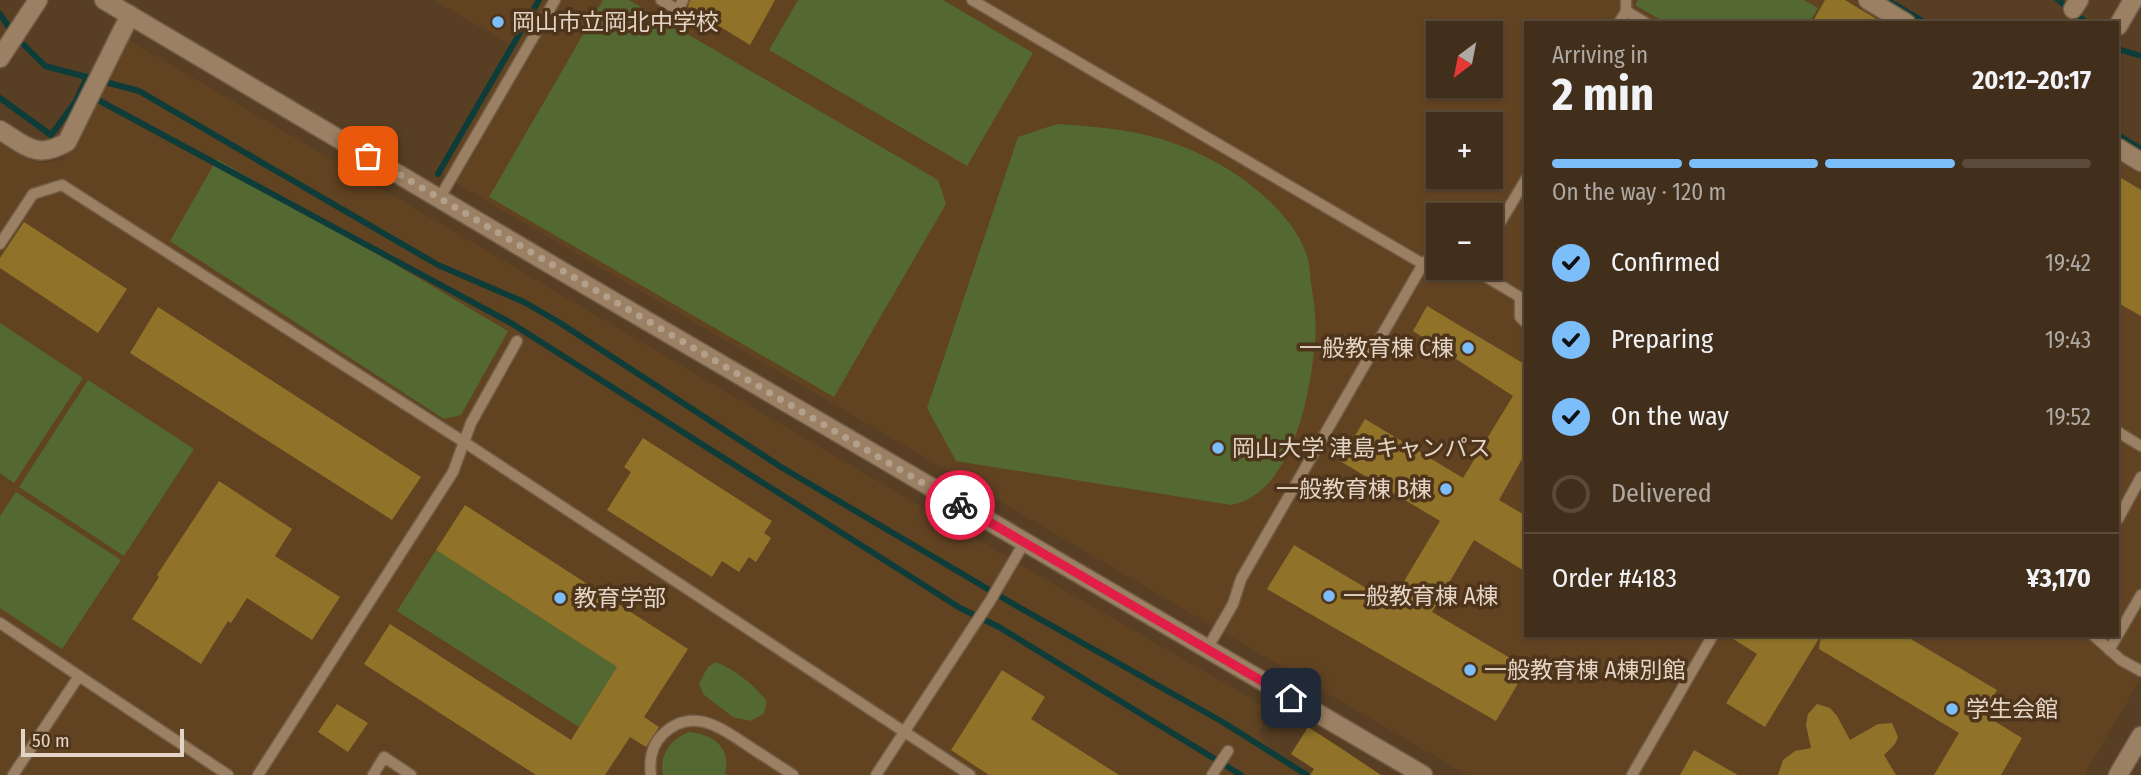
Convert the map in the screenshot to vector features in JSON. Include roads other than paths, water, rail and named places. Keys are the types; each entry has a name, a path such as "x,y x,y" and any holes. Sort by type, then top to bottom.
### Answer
{"street":[{"path":"0,58 38,0"},
{"path":"104,0 1423,775"},
{"path":"1868,0 1903,21"},
{"path":"2119,24 2133,0"},
{"path":"0,130 32,149 45,152 67,142 130,16"},
{"path":"2119,149 2141,162"},
{"path":"2118,775 2141,736"}],"lane":[{"path":"439,199 555,0"},
{"path":"661,0 678,10 683,0"},
{"path":"972,0 1423,264"},
{"path":"1626,6 1644,21"},
{"path":"1503,218 1524,182"},
{"path":"0,244 33,194 62,185 464,442 970,775"},
{"path":"1206,649 1233,604 1241,579 1426,261"},
{"path":"1495,280 1523,295 1520,317 1524,321"},
{"path":"258,775 453,471 471,423 517,341"},
{"path":"2119,433 2141,446"},
{"path":"2119,517 2141,477"},
{"path":"876,775 979,618 1024,542"},
{"path":"2119,633 2141,595"},
{"path":"0,622 228,775"},
{"path":"1632,775 1712,637"},
{"path":"2095,637 2109,650 2141,671"},
{"path":"2109,650 2117,637"},
{"path":"13,775 79,676"},
{"path":"651,775 652,754 659,739 677,725 693,721 717,726 793,775"},
{"path":"373,775 384,758 411,775"}],"waterway":[{"path":"438,174 539,0"},
{"path":"1887,0 1923,21"},
{"path":"2058,0 2084,21"},
{"path":"0,14 8,26"},
{"path":"24,45 45,66 139,91 438,265 524,302 781,467 1015,605 1221,721 1307,775"},
{"path":"2119,49 2141,56"},
{"path":"0,98 51,135 76,101 87,77"},
{"path":"100,101 511,323 960,608 999,627 1241,775"},
{"path":"2119,136 2141,149"}],"place":[{"name":"岡山市立岡北中学校","path":"498,22"},
{"name":"一般教育棟 C棟","path":"1468,348"},
{"name":"岡山大学 津島キャンパス","path":"1218,448"},
{"name":"一般教育棟 B棟","path":"1446,489"},
{"name":"一般教育棟 A棟","path":"1329,596"},
{"name":"教育学部","path":"560,598"},
{"name":"一般教育棟 A棟別館","path":"1470,670"},
{"name":"学生会館","path":"1952,709"}]}
